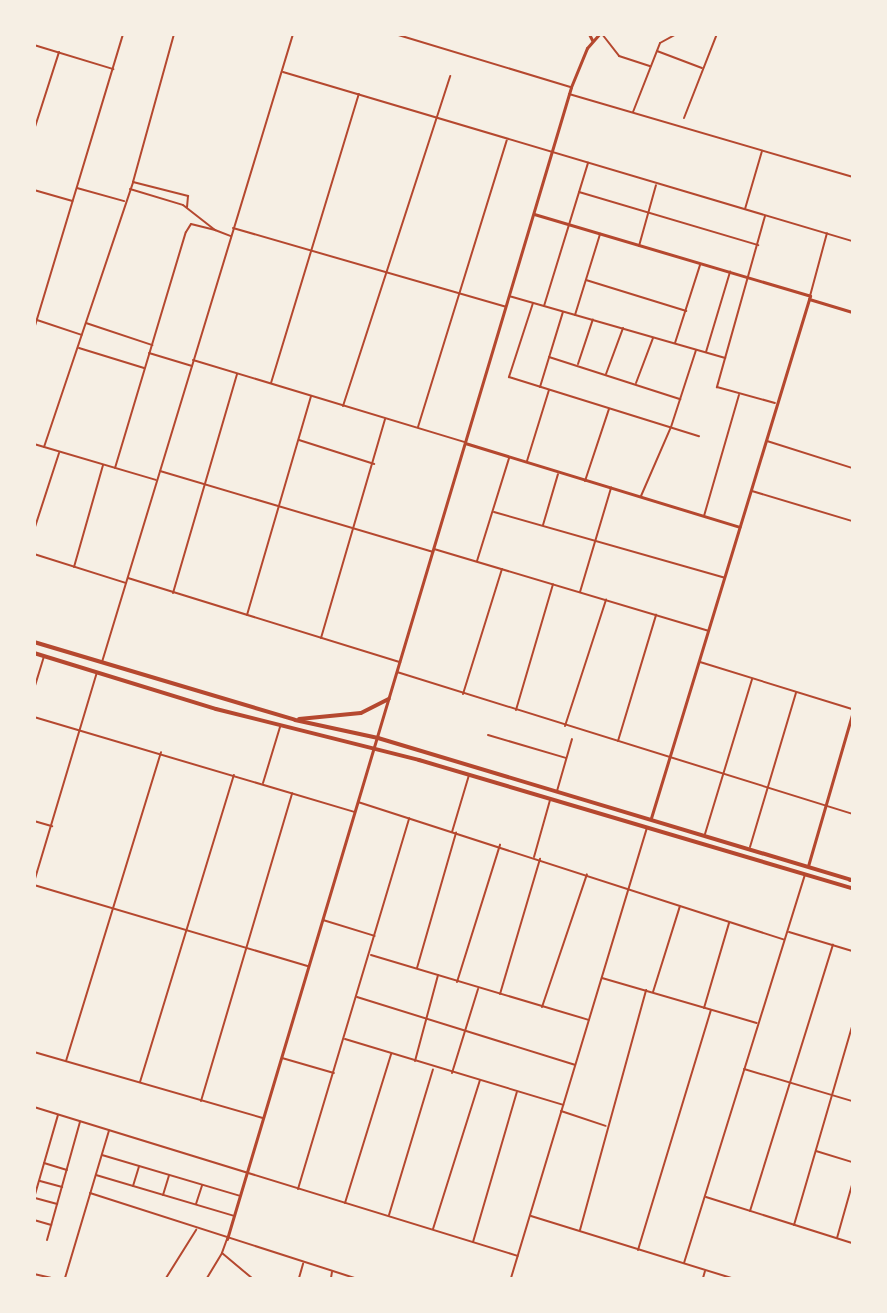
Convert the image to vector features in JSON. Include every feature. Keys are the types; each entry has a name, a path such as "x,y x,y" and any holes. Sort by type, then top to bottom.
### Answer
{"main road":[{"path":"34,642 295,720 378,738 750,847 852,880"},
{"path":"34,652 280,727 469,775 852,888"},
{"path":"295,720 361,713 389,699"}],"street":[{"path":"34,329 123,34"},
{"path":"44,447 73,353 79,348 124,201 133,182 174,34"},
{"path":"102,662 293,34"},
{"path":"395,34 571,87"},
{"path":"589,34 592,40"},
{"path":"207,1278 222,1253 234,1216 354,812 375,750 571,87 592,40 600,34 619,56 650,66"},
{"path":"633,113 662,40 676,34"},
{"path":"684,118 717,34"},
{"path":"34,45 113,69"},
{"path":"657,51 703,69"},
{"path":"34,130 59,52"},
{"path":"282,72 852,241"},
{"path":"344,406 434,118 450,76"},
{"path":"271,383 359,94"},
{"path":"569,94 852,177"},
{"path":"418,428 462,293 507,140"},
{"path":"744,209 762,151"},
{"path":"544,306 588,163"},
{"path":"133,182 188,196 187,207"},
{"path":"639,246 657,184"},
{"path":"76,188 124,201"},
{"path":"130,189 187,207 215,230"},
{"path":"34,190 72,201"},
{"path":"579,192 758,245"},
{"path":"534,214 729,272 852,312"},
{"path":"765,216 717,387 776,403"},
{"path":"115,468 188,226 215,230 231,236"},
{"path":"233,228 506,307"},
{"path":"651,818 827,233"},
{"path":"575,315 600,234"},
{"path":"675,343 700,265"},
{"path":"706,352 729,272"},
{"path":"586,280 686,311"},
{"path":"509,296 725,358"},
{"path":"532,303 509,377 699,436"},
{"path":"540,387 563,312"},
{"path":"578,364 593,319"},
{"path":"37,320 82,335"},
{"path":"86,323 152,345"},
{"path":"606,374 623,328"},
{"path":"636,383 653,338"},
{"path":"79,348 144,368"},
{"path":"640,497 671,427 696,350"},
{"path":"149,353 192,366"},
{"path":"549,357 578,364 680,399"},
{"path":"193,360 465,442 558,474 740,527"},
{"path":"173,593 237,374"},
{"path":"526,463 549,390"},
{"path":"704,516 739,394"},
{"path":"247,616 311,396"},
{"path":"585,481 609,408"},
{"path":"321,638 374,464 385,419"},
{"path":"299,440 374,464"},
{"path":"766,440 852,468"},
{"path":"34,444 156,480"},
{"path":"34,530 59,453"},
{"path":"477,561 509,458"},
{"path":"74,567 103,465"},
{"path":"159,471 355,529 477,561 709,631"},
{"path":"543,525 558,474"},
{"path":"580,592 611,488"},
{"path":"751,491 852,521"},
{"path":"494,512 725,578"},
{"path":"34,554 126,583"},
{"path":"463,694 502,569"},
{"path":"128,578 400,662"},
{"path":"516,710 553,584"},
{"path":"565,726 606,599"},
{"path":"618,741 656,614"},
{"path":"34,689 45,656"},
{"path":"699,662 852,709"},
{"path":"97,672 34,884 308,966"},
{"path":"397,672 852,814"},
{"path":"705,834 752,679"},
{"path":"750,847 796,693"},
{"path":"808,866 852,715"},
{"path":"34,717 161,752 354,812"},
{"path":"263,783 280,727"},
{"path":"488,735 566,758"},
{"path":"557,791 572,739"},
{"path":"66,1061 111,907 161,752"},
{"path":"140,1082 234,775"},
{"path":"417,968 469,775"},
{"path":"201,1101 244,946 292,793"},
{"path":"534,857 550,800"},
{"path":"358,802 588,873 729,923 783,939"},
{"path":"298,1189 345,1039 409,818"},
{"path":"34,822 52,826"},
{"path":"511,1278 647,827"},
{"path":"457,982 500,845"},
{"path":"500,994 540,859"},
{"path":"542,1007 588,873"},
{"path":"684,1263 805,874"},
{"path":"653,992 680,906"},
{"path":"322,920 375,936"},
{"path":"704,1008 729,923"},
{"path":"788,932 852,951"},
{"path":"750,1211 832,945"},
{"path":"370,954 589,1020"},
{"path":"415,1060 438,975"},
{"path":"602,978 757,1023"},
{"path":"452,1073 478,988"},
{"path":"580,1230 606,1126 646,990"},
{"path":"356,997 575,1065"},
{"path":"638,1250 711,1010"},
{"path":"794,1225 852,1027"},
{"path":"345,1039 563,1105"},
{"path":"34,1052 263,1118"},
{"path":"345,1203 391,1054"},
{"path":"281,1058 334,1073"},
{"path":"389,1215 434,1067"},
{"path":"744,1069 852,1101"},
{"path":"433,1229 480,1080"},
{"path":"473,1242 518,1091"},
{"path":"34,1113 35,1108 518,1256"},
{"path":"561,1111 606,1126"},
{"path":"57,1204 35,1198 58,1115"},
{"path":"47,1240 80,1122"},
{"path":"65,1278 109,1130"},
{"path":"816,1150 852,1162"},
{"path":"102,1155 240,1196"},
{"path":"45,1163 67,1170"},
{"path":"133,1186 139,1166"},
{"path":"96,1175 234,1216"},
{"path":"163,1195 169,1175"},
{"path":"40,1181 62,1187"},
{"path":"196,1204 202,1185"},
{"path":"837,1238 852,1185"},
{"path":"90,1193 196,1230 354,1278"},
{"path":"705,1197 852,1243"},
{"path":"531,1216 731,1278"},
{"path":"34,1220 51,1225"},
{"path":"166,1278 196,1230"},
{"path":"222,1253 252,1278"},
{"path":"299,1278 303,1263"},
{"path":"703,1278 705,1271"},
{"path":"331,1278 332,1272"},
{"path":"34,1274 51,1278"}]}
